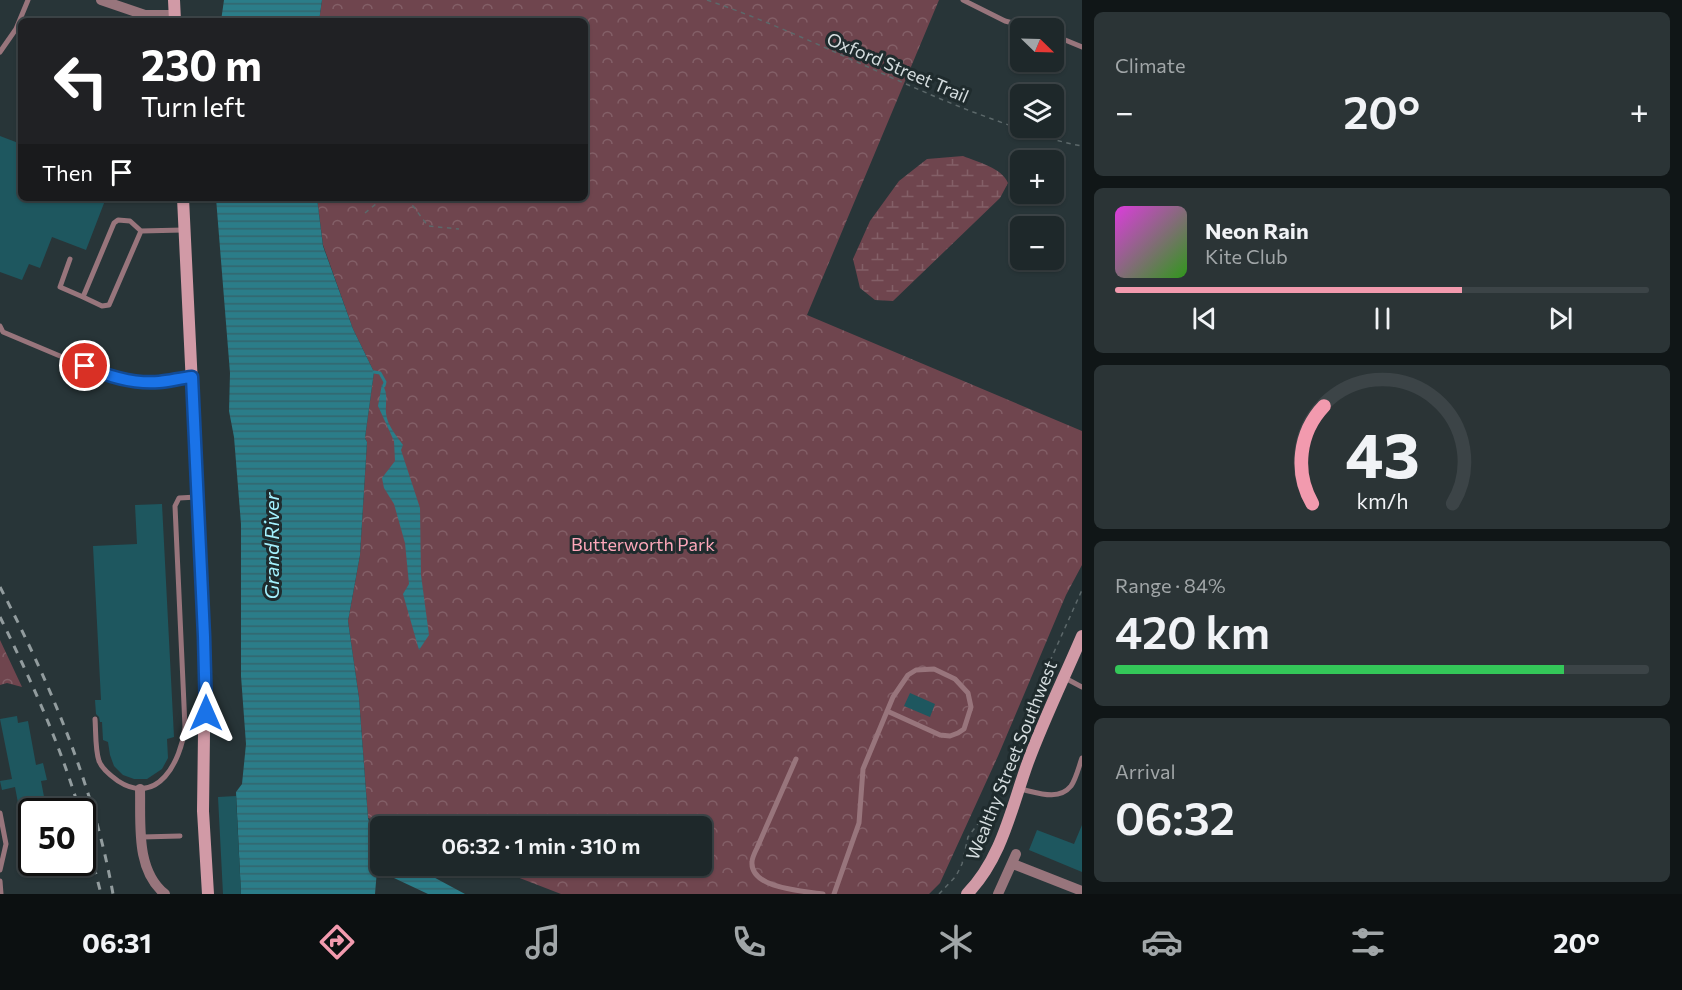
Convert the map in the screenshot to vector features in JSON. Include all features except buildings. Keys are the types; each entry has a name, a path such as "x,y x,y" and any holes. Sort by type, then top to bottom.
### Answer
{"main road":[{"path":"174,0 175,18"},
{"path":"183,201 205,656 203,811 208,894"},
{"name":"Wealthy Street Southwest","path":"967,894 983,876 1000,845 1028,762 1082,636"}],"street":[{"path":"101,0 145,15 175,18"},
{"path":"141,789 142,837 147,870 154,884 165,894"},
{"path":"998,894 1015,859 1082,891"}],"lane":[{"path":"23,18 28,0"},
{"path":"963,0 1010,22"},
{"path":"0,52 18,31"},
{"path":"1064,40 1082,47"},
{"path":"83,297 114,223 118,220 130,221 141,231 185,230"},
{"path":"70,259 60,287 102,306 109,305 141,231"},
{"path":"0,326 3,332 105,375 157,382 192,377"},
{"path":"95,719 99,760 102,767 126,786 141,789 160,783 174,763 183,740 185,716 175,506 179,498 199,496"},
{"path":"834,894 859,823 863,770 887,711 893,697 908,675 916,670 934,669 955,679 968,693 971,707 968,723 964,729 950,736 940,735 887,711"},
{"path":"1064,678 1082,687"},
{"path":"1020,789 1053,796 1063,792 1071,786 1082,758"},
{"path":"796,759 757,848 752,861 753,868 756,874 769,884 823,894"},
{"path":"0,813 6,844 0,870"},
{"path":"142,837 180,836"},
{"path":"0,881 1,894"}],"path":[{"name":"Oxford Street Trail","path":"707,0 754,17 940,99 1026,132 1082,146"},
{"path":"365,213 379,201"},
{"path":"409,201 428,225 459,229"},
{"path":"939,894 956,876 962,864 968,837 992,805 1033,700 1082,590"}],"green space":[{"name":"Butterworth Park","path":"322,0 939,0 807,315 1082,431 1082,565 1066,595 998,756 940,883 929,894 561,894 515,876 712,876 712,816 370,816 370,819 368,818 359,698 348,621 360,555 367,442 365,438 374,372 353,329 323,245 317,201 588,201 588,18 319,18"},
{"path":"963,156 1001,173 1008,183 1000,198 893,301 875,300 860,288 853,259 870,221 899,181 927,159"},
{"path":"0,640 22,687 7,683 0,685"}],"water":[{"path":"224,0 322,0 319,18 221,18"},
{"name":"Grand River","path":"216,201 317,201 323,246 353,329 374,372 365,438 367,442 360,555 348,621 359,698 370,825 370,876 376,876 375,894 241,894 236,792 242,784 246,744 241,676 241,524 234,437 229,411 230,373"},
{"path":"382,384 386,395 388,422 403,445 401,450 420,508 421,575 429,635 419,650 403,594 409,584 405,543 394,504 384,488 382,478 395,461 394,441 378,406"},
{"path":"390,876 432,876 465,894 428,894"}],"waterway":[{"path":"374,372 380,373 385,382 384,386"}],"railway":[{"path":"0,587 36,660 68,736 94,814 113,894"},
{"path":"0,617 44,713 75,798"},
{"path":"96,875 101,894"}],"route":[{"path":"85,366 105,375 140,381 157,382 192,377 199,496 206,713"}]}
